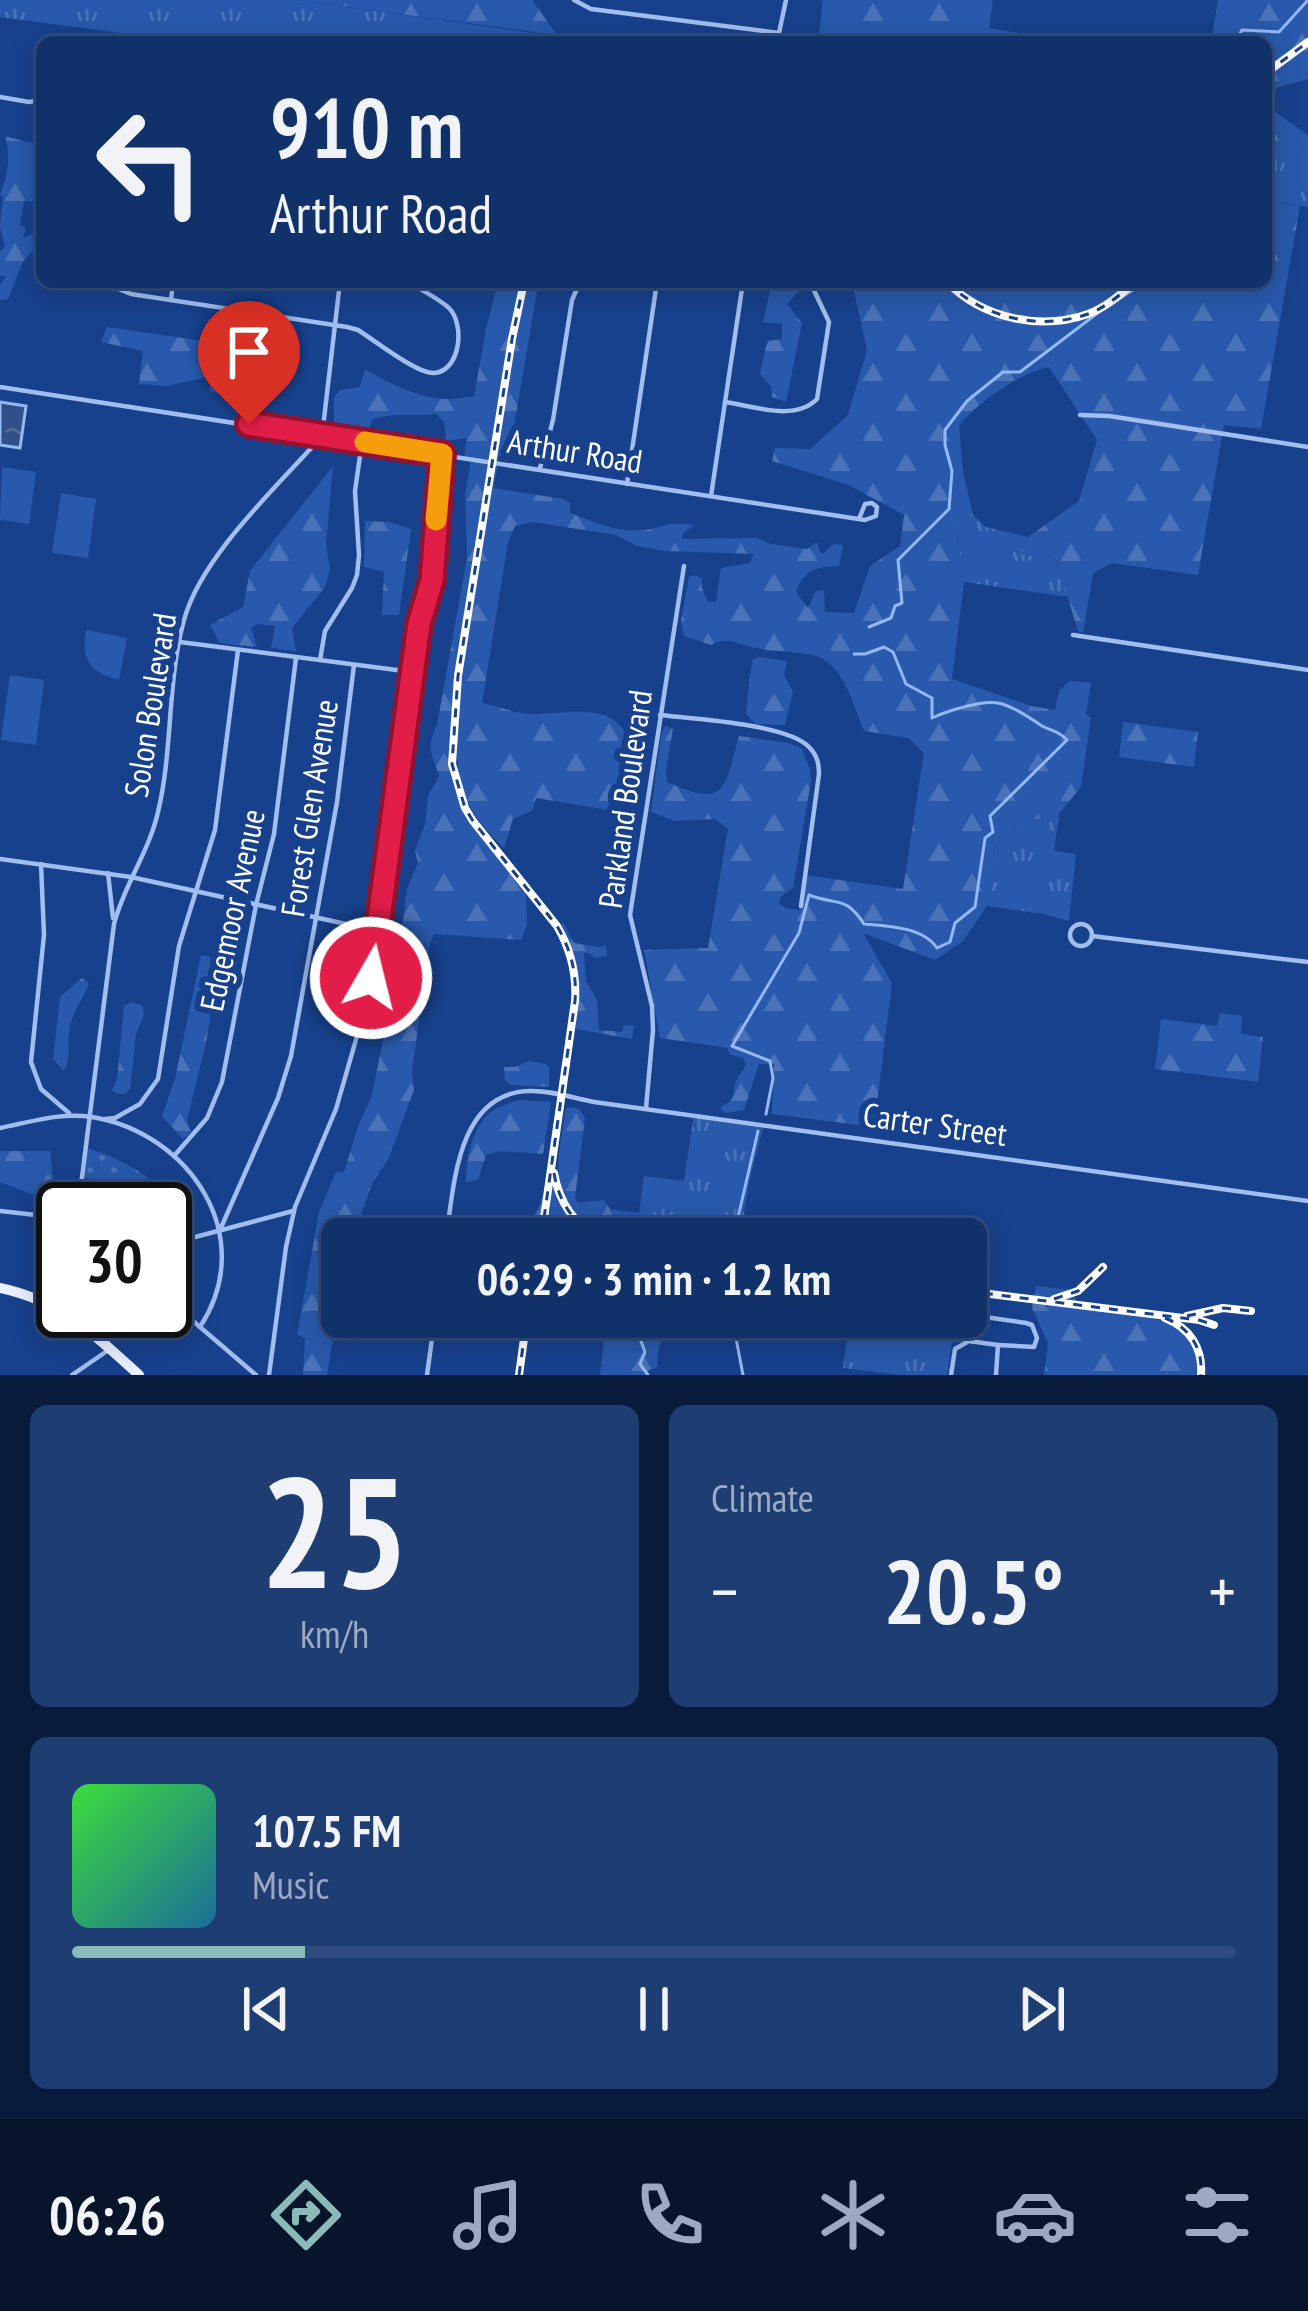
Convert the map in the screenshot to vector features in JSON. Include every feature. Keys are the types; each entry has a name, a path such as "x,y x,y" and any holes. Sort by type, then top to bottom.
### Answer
{"main road":[{"path":"0,1288 36,1298"},
{"path":"97,1338 139,1375"}],"street":[{"path":"574,0 591,9 779,33 786,0"},
{"path":"0,97 36,101"},
{"path":"116,288 358,330 427,371 440,372 452,361 459,330 449,308 417,288"},
{"path":"171,300 172,288"},
{"path":"322,436 339,288"},
{"path":"540,468 577,288"},
{"path":"627,484 656,288"},
{"path":"711,497 742,288"},
{"path":"725,402 797,412 817,399 829,322 813,288"},
{"name":"Arthur Road","path":"0,386 859,519"},
{"path":"1080,415 1308,447"},
{"path":"296,431 306,438 304,454"},
{"name":"Solon Boulevard","path":"82,1182 114,924 159,807 179,642 189,606 207,571 322,436"},
{"path":"320,660 325,631 357,575 355,491 362,442"},
{"path":"269,1375 294,1210 336,1109 369,992 419,624 432,580 442,454"},
{"name":"Parkland Boulevard","path":"646,1108 652,1006 630,915 684,566"},
{"path":"1073,634 1308,670"},
{"path":"179,642 412,672"},
{"path":"105,1119 140,1104 158,1079 179,946 215,830 238,650"},
{"name":"Edgemoor Avenue","path":"174,1156 207,1118 218,1095 274,834 296,658"},
{"name":"Forest Glen Avenue","path":"220,1230 285,1079 338,802 354,664"},
{"path":"660,715 781,731 807,744 819,760 801,906"},
{"path":"0,859 130,877 378,931"},
{"path":"41,864 44,935 31,1062 41,1089 71,1114"},
{"path":"108,873 114,924"},
{"path":"1092,936 1308,962"},
{"name":"Carter Street","path":"450,1218 466,1140 483,1109 512,1093 533,1090 1308,1201"},
{"path":"0,1128 71,1114 105,1119 140,1132 174,1156 197,1183 220,1230 222,1275 200,1327"},
{"path":"0,1210 36,1215"},
{"path":"192,1238 294,1210"},
{"path":"951,1375 956,1349 969,1341 973,1342 998,1345 1034,1347 1037,1338 1032,1325 978,1316 973,1342"},
{"path":"192,1320 256,1375"},
{"path":"427,1375 432,1338"},
{"path":"996,1375 998,1345"},
{"path":"72,1375 110,1349"}],"green space":[{"path":"0,0 295,0 556,36 142,36 0,17"},
{"path":"295,0 532,0 557,35"},
{"path":"823,0 993,0 989,28 1037,36 819,36"},
{"path":"1218,0 1308,0 1308,79 1276,88 1274,111 1308,135 1308,149 1272,144 1272,36 1212,36"},
{"path":"5,136 36,143 36,197 35,202 24,201 20,225 26,228 23,238 33,234 36,246 23,262 8,299 0,300 0,285 6,276 0,276 0,252 5,246 0,195 8,159"},
{"path":"1272,144 1308,149 1308,207 1272,202"},
{"path":"1272,202 1300,206 1261,429 1224,425 1198,575 1112,563 1093,573 1083,633 1078,631 1056,559 1022,555 1028,537 1079,501 1097,440 1049,367 1000,390 959,426 973,515 956,526 964,582 952,679 1055,710 1059,691 1070,681 1091,683 1086,715 1091,717 1081,787 1059,814 1020,823 994,848 987,906 963,941 935,960 863,933 892,983 874,1127 772,1114 774,1064 759,1064 744,1110 725,1113 722,1106 732,1097 746,1065 744,1059 729,1054 728,1048 660,1038 644,950 708,948 728,829 715,819 675,821 651,812 661,735 665,726 673,729 667,782 701,794 720,789 739,736 802,749 811,781 793,888 781,896 779,904 800,910 805,875 903,889 924,753 908,738 864,731 846,686 824,659 728,641 711,645 684,636 681,621 689,577 702,578 708,602 716,602 721,568 750,563 754,554 665,551 637,546 616,535 533,522 515,526 508,542 482,703 529,714 607,716 640,751 639,793 633,814 536,798 533,810 513,819 504,848 477,818 462,790 457,759 460,719 451,721 450,776 475,827 526,889 527,925 521,940 434,934 412,1071 414,1090 388,1160 372,1183 361,1218 321,1218 321,1338 333,1338 327,1375 303,1375 305,1338 297,1335 319,1212 336,1172 344,1172 371,1098 394,990 407,889 418,863 415,851 428,796 439,776 431,746 467,558 465,496 471,460 464,458 467,438 446,441 444,422 436,414 372,420 366,436 334,429 334,398 340,390 360,387 365,369 419,394 443,399 474,397 494,288 539,288 509,456 499,456 494,488 563,499 570,503 570,513 617,529 687,524 695,525 682,539 757,538 807,549 817,542 820,553 833,544 843,545 839,566 812,571 796,592 808,608 816,591 824,590 825,612 854,613 870,566 900,546 904,515 849,485 772,461 775,448 810,449 848,415 867,350 853,288 1272,288"},
{"path":"771,288 801,288 787,304 802,323 786,402 772,397 771,387 760,374 767,341 782,339 782,324 763,322"},
{"path":"107,327 244,347 235,395 210,392 211,376 167,386 139,384 143,351 101,342"},
{"path":"333,466 326,545 330,569 325,587 292,628 296,651 271,648 275,626 257,624 251,628 257,647 220,643 210,625 243,607 250,571"},
{"path":"2,467 36,472 29,524 0,520"},
{"path":"61,493 96,499 88,558 52,553"},
{"path":"973,515 986,527 1028,537 1022,554 1055,558 1069,597 964,582 956,526"},
{"path":"365,521 411,529 399,615 382,615 384,572 364,567"},
{"path":"86,630 127,638 119,680 90,664"},
{"path":"753,659 787,661 784,675 793,692 785,725 756,724 746,714"},
{"path":"10,675 44,680 36,745 1,740"},
{"path":"1123,722 1198,732 1194,767 1119,757"},
{"path":"1059,814 1054,851 1076,854 1069,921 987,906 994,848 1020,823"},
{"path":"563,922 574,943 606,946 607,956 584,953 586,981 597,1000 599,1030 622,1032 624,1025 634,1026 632,1039 576,1029 576,966"},
{"path":"201,955 220,959 187,1120 191,1132 183,1139 162,1116 175,1079"},
{"path":"82,978 89,984 70,1025 64,1071 53,1059 60,997"},
{"path":"142,1005 144,1015 136,1034 130,1089 118,1094 112,1090 124,1006"},
{"path":"1220,1013 1242,1016 1241,1034 1263,1037 1258,1082 1155,1069 1161,1019 1217,1026"},
{"path":"529,1061 549,1067 549,1087 511,1085 505,1080 504,1067"},
{"path":"517,1100 551,1102 543,1154 500,1151 486,1155 478,1180 466,1182 469,1151 482,1122 497,1108"},
{"path":"567,1108 579,1109 585,1118 575,1198 578,1203 603,1200 612,1218 576,1218 564,1201 558,1163"},
{"path":"694,1114 764,1124 743,1218 611,1218 611,1209 639,1213 644,1176 684,1181"},
{"path":"86,1148 154,1182 108,1182 83,1177"},
{"path":"0,1151 50,1151 54,1182 36,1182 36,1196 0,1182"},
{"path":"549,1163 562,1209 570,1218 513,1218 533,1217 537,1211"},
{"path":"1036,1286 1072,1290 1078,1305 1169,1322 1191,1344 1197,1375 1044,1375 1048,1343 1032,1308"},
{"path":"604,1338 631,1338 630,1348 658,1352 657,1367 648,1375 600,1375"},
{"path":"630,1338 662,1338 658,1352 629,1348"},
{"path":"847,1338 968,1338 952,1342 947,1375 843,1368"}],"water":[{"path":"0,402 26,406 20,448 0,445"}],"waterway":[{"path":"1238,36 1242,30 1279,32 1308,0"},
{"path":"869,627 891,618 895,606 902,603 898,560 949,509 952,471 945,430 967,401 1003,372 1020,372 1136,288"},
{"path":"766,1114 773,1078 770,1061 732,1046 799,933 809,895 846,905 864,924 914,932 937,948 950,942 955,923 975,907 985,838 993,832 990,816 1067,740 998,703 955,709 932,718 932,698 906,684 893,652 884,647 854,654"},
{"path":"738,1218 758,1131"},
{"path":"640,1338 645,1352 640,1364 648,1375"},
{"path":"736,1338 743,1375"}],"railway":[{"path":"1272,69 1308,42"},
{"path":"523,288 458,676 452,764 465,808 557,926 574,971 575,1001 544,1218"},
{"path":"954,288 977,305 1032,321 1070,319 1094,311 1128,288"},
{"path":"554,1173 575,1218"},
{"path":"1054,1299 1078,1291 1103,1267"},
{"path":"987,1294 1214,1325"},
{"path":"1187,1316 1223,1308 1251,1311"},
{"path":"1165,1318 1193,1340 1201,1375"},
{"path":"519,1375 524,1338"}],"slow traffic":[{"path":"365,442 442,454 436,520"}],"route":[{"path":"249,424 442,454 432,580 419,624 371,978"}]}
